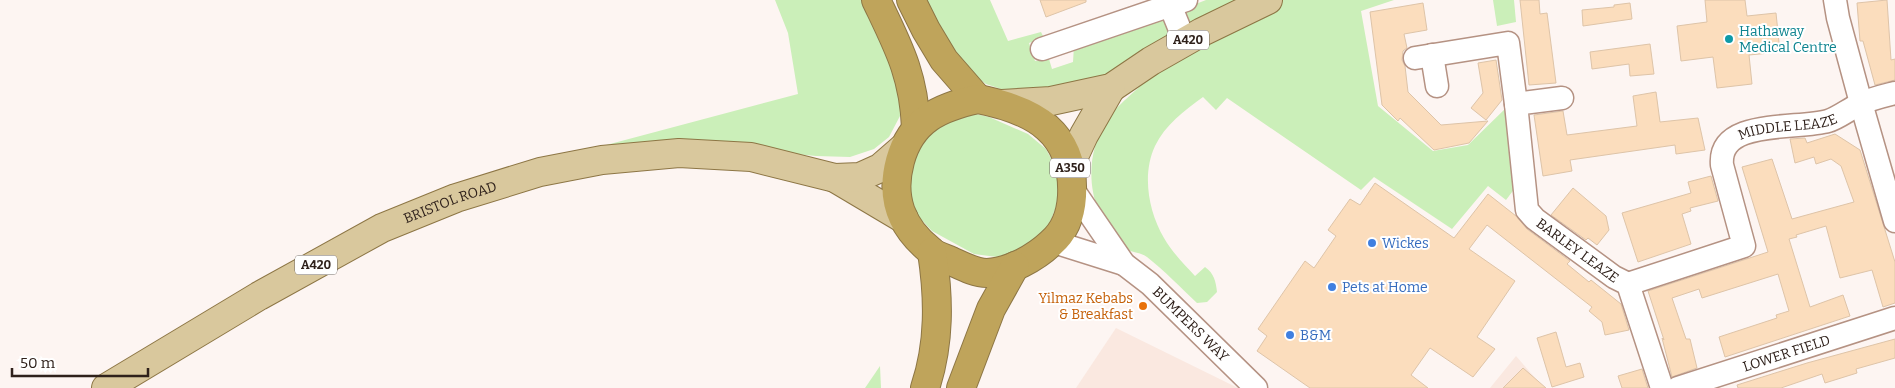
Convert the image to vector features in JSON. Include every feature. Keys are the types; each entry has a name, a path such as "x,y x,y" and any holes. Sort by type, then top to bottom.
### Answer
{"highway":[{"name":"A350","path":"876,0 899,47 909,74 915,104 910,138 895,183 897,200 904,219 916,236 932,252 966,269 987,273 1015,266 1036,257 1054,242 1065,226 1071,205 1071,177 1061,142 1030,115 990,101 944,60 911,0"},
{"path":"910,138 941,110 955,104 990,101"},
{"path":"924,388 933,356 938,317 932,252"},
{"path":"961,388 991,309 1015,266"}],"main road":[{"name":"A420","path":"990,101 1050,101 1111,88 1151,61 1184,42 1268,0"},
{"name":"A420","path":"1071,177 1084,135 1111,88"},
{"name":"BRISTOL ROAD","path":"106,388 259,296 382,228 456,198 540,172 602,160 679,153 751,157 835,178 860,177 880,168 910,138"},
{"name":"BRISTOL ROAD","path":"835,178 904,219"}],"street":[{"path":"1835,0 1861,103 1895,221"},
{"path":"1055,51 1178,3 1184,42"},
{"name":"BARLEY LEAZE","path":"1437,86 1424,56 1508,43 1516,104 1524,197 1527,210 1535,219 1614,277 1628,284 1662,388"},
{"name":"MIDDLE LEAZE","path":"1628,284 1744,246 1722,165 1723,152 1729,141 1749,132 1828,121 1861,103 1895,93"},
{"path":"1516,104 1562,98"},
{"name":"BUMPERS WAY","path":"1071,177 1124,264"},
{"name":"BUMPERS WAY","path":"1054,242 1124,264 1150,284 1256,388"},
{"name":"LOWER FIELD","path":"1678,388 1895,318"}],"shaded area":[{"path":"1116,328 1238,388 1076,388"},
{"path":"1516,356 1544,388 1490,388"}],"green space":[{"path":"775,0 866,0 900,89 900,116 889,137 874,149 850,157 816,156 755,150 580,152 798,94 788,33"},
{"path":"918,0 990,0 1008,41 1041,32 1044,38 1029,43 1035,61 1049,59 1052,69 1073,62 1074,46 1155,20 1206,0 1394,0 1361,11 1378,106 1433,151 1468,145 1508,106 1515,188 1506,200 1488,186 1452,229 1374,177 1361,190 1227,98 1216,110 1203,97 1176,118 1159,138 1151,157 1148,180 1154,216 1167,243 1195,276 1205,267 1214,278 1217,292 1207,302 1197,303 1147,257 1123,248 1120,245 1109,232 1095,201 1091,169 1098,136 1109,116 1151,76 1088,86 1004,90 986,84 956,62"},
{"path":"1493,0 1514,0 1516,22 1497,26"},
{"path":"976,114 989,117 1028,134 1046,149 1057,170 1060,197 1048,227 1025,249 997,257 974,254 932,231 918,216 911,198 909,178 919,146 932,130 954,119"},
{"path":"880,366 881,388 865,388"}],"building":[{"path":"1040,0 1086,0 1086,2 1046,17"},
{"path":"1520,0 1539,0 1540,14 1547,13 1556,83 1529,85"},
{"name":"Hathaway Medical Centre","path":"1705,0 1745,0 1747,16 1776,13 1780,52 1749,55 1752,84 1717,88 1713,57 1681,61 1677,26 1707,22"},
{"path":"1887,0 1891,60 1895,59 1895,80 1875,85 1863,41 1860,41 1857,3"},
{"path":"1423,3 1427,30 1404,34 1407,48 1403,51 1402,60 1405,66 1408,92 1441,125 1488,121 1469,143 1434,150 1400,118 1398,121 1382,105 1370,12"},
{"path":"1630,3 1632,19 1583,26 1582,10 1614,7 1614,5"},
{"path":"1650,44 1654,74 1630,76 1629,64 1592,69 1590,52"},
{"path":"1496,60 1502,100 1486,120 1471,108 1483,93 1478,63"},
{"path":"1656,92 1660,122 1698,118 1705,150 1676,154 1675,145 1570,160 1572,171 1543,176 1534,115 1563,111 1567,135 1637,126 1633,96"},
{"path":"1835,134 1860,150 1895,262 1895,303 1883,307 1872,270 1840,278 1826,226 1796,235 1797,237 1789,239 1810,307 1843,295 1850,316 1725,357 1719,337 1777,318 1776,315 1789,311 1778,274 1702,298 1699,289 1672,298 1686,339 1690,339 1697,368 1672,377 1662,338 1664,340 1648,291 1768,252 1742,167 1772,159 1792,219 1854,202 1841,166 1831,159 1816,164 1814,157 1795,163 1790,139 1805,138 1807,143"},
{"path":"1711,176 1718,201 1690,208 1691,211 1682,214 1691,244 1638,262 1622,213 1691,193 1688,182"},
{"path":"1375,183 1454,238 1488,194 1516,216 1527,229 1570,261 1567,264 1621,304 1629,330 1605,335 1602,322 1589,311 1592,307 1487,225 1469,249 1515,281 1477,337 1495,349 1473,377 1430,348 1411,375 1428,388 1310,388 1257,351 1267,336 1258,329 1305,261 1314,268 1336,236 1328,230 1350,199 1360,205"},
{"path":"1573,188 1606,216 1609,230 1597,245 1588,238 1586,240 1551,215"},
{"path":"1556,332 1566,367 1580,363 1584,377 1552,387 1537,338"},
{"path":"1895,339 1895,358 1856,369 1857,373 1825,383 1822,374 1781,388 1738,388 1737,385 1807,363"},
{"path":"1523,368 1546,388 1503,388"},
{"path":"1642,369 1648,388 1622,388 1618,376"}],"place":[{"name":"Hathaway Medical Centre","path":"1729,39"},
{"name":"Wickes","path":"1372,243"},
{"name":"Pets at Home","path":"1332,287"},
{"name":"Yilmaz Kebabs & Breakfast","path":"1143,306"},
{"name":"B&M","path":"1290,335"}]}
